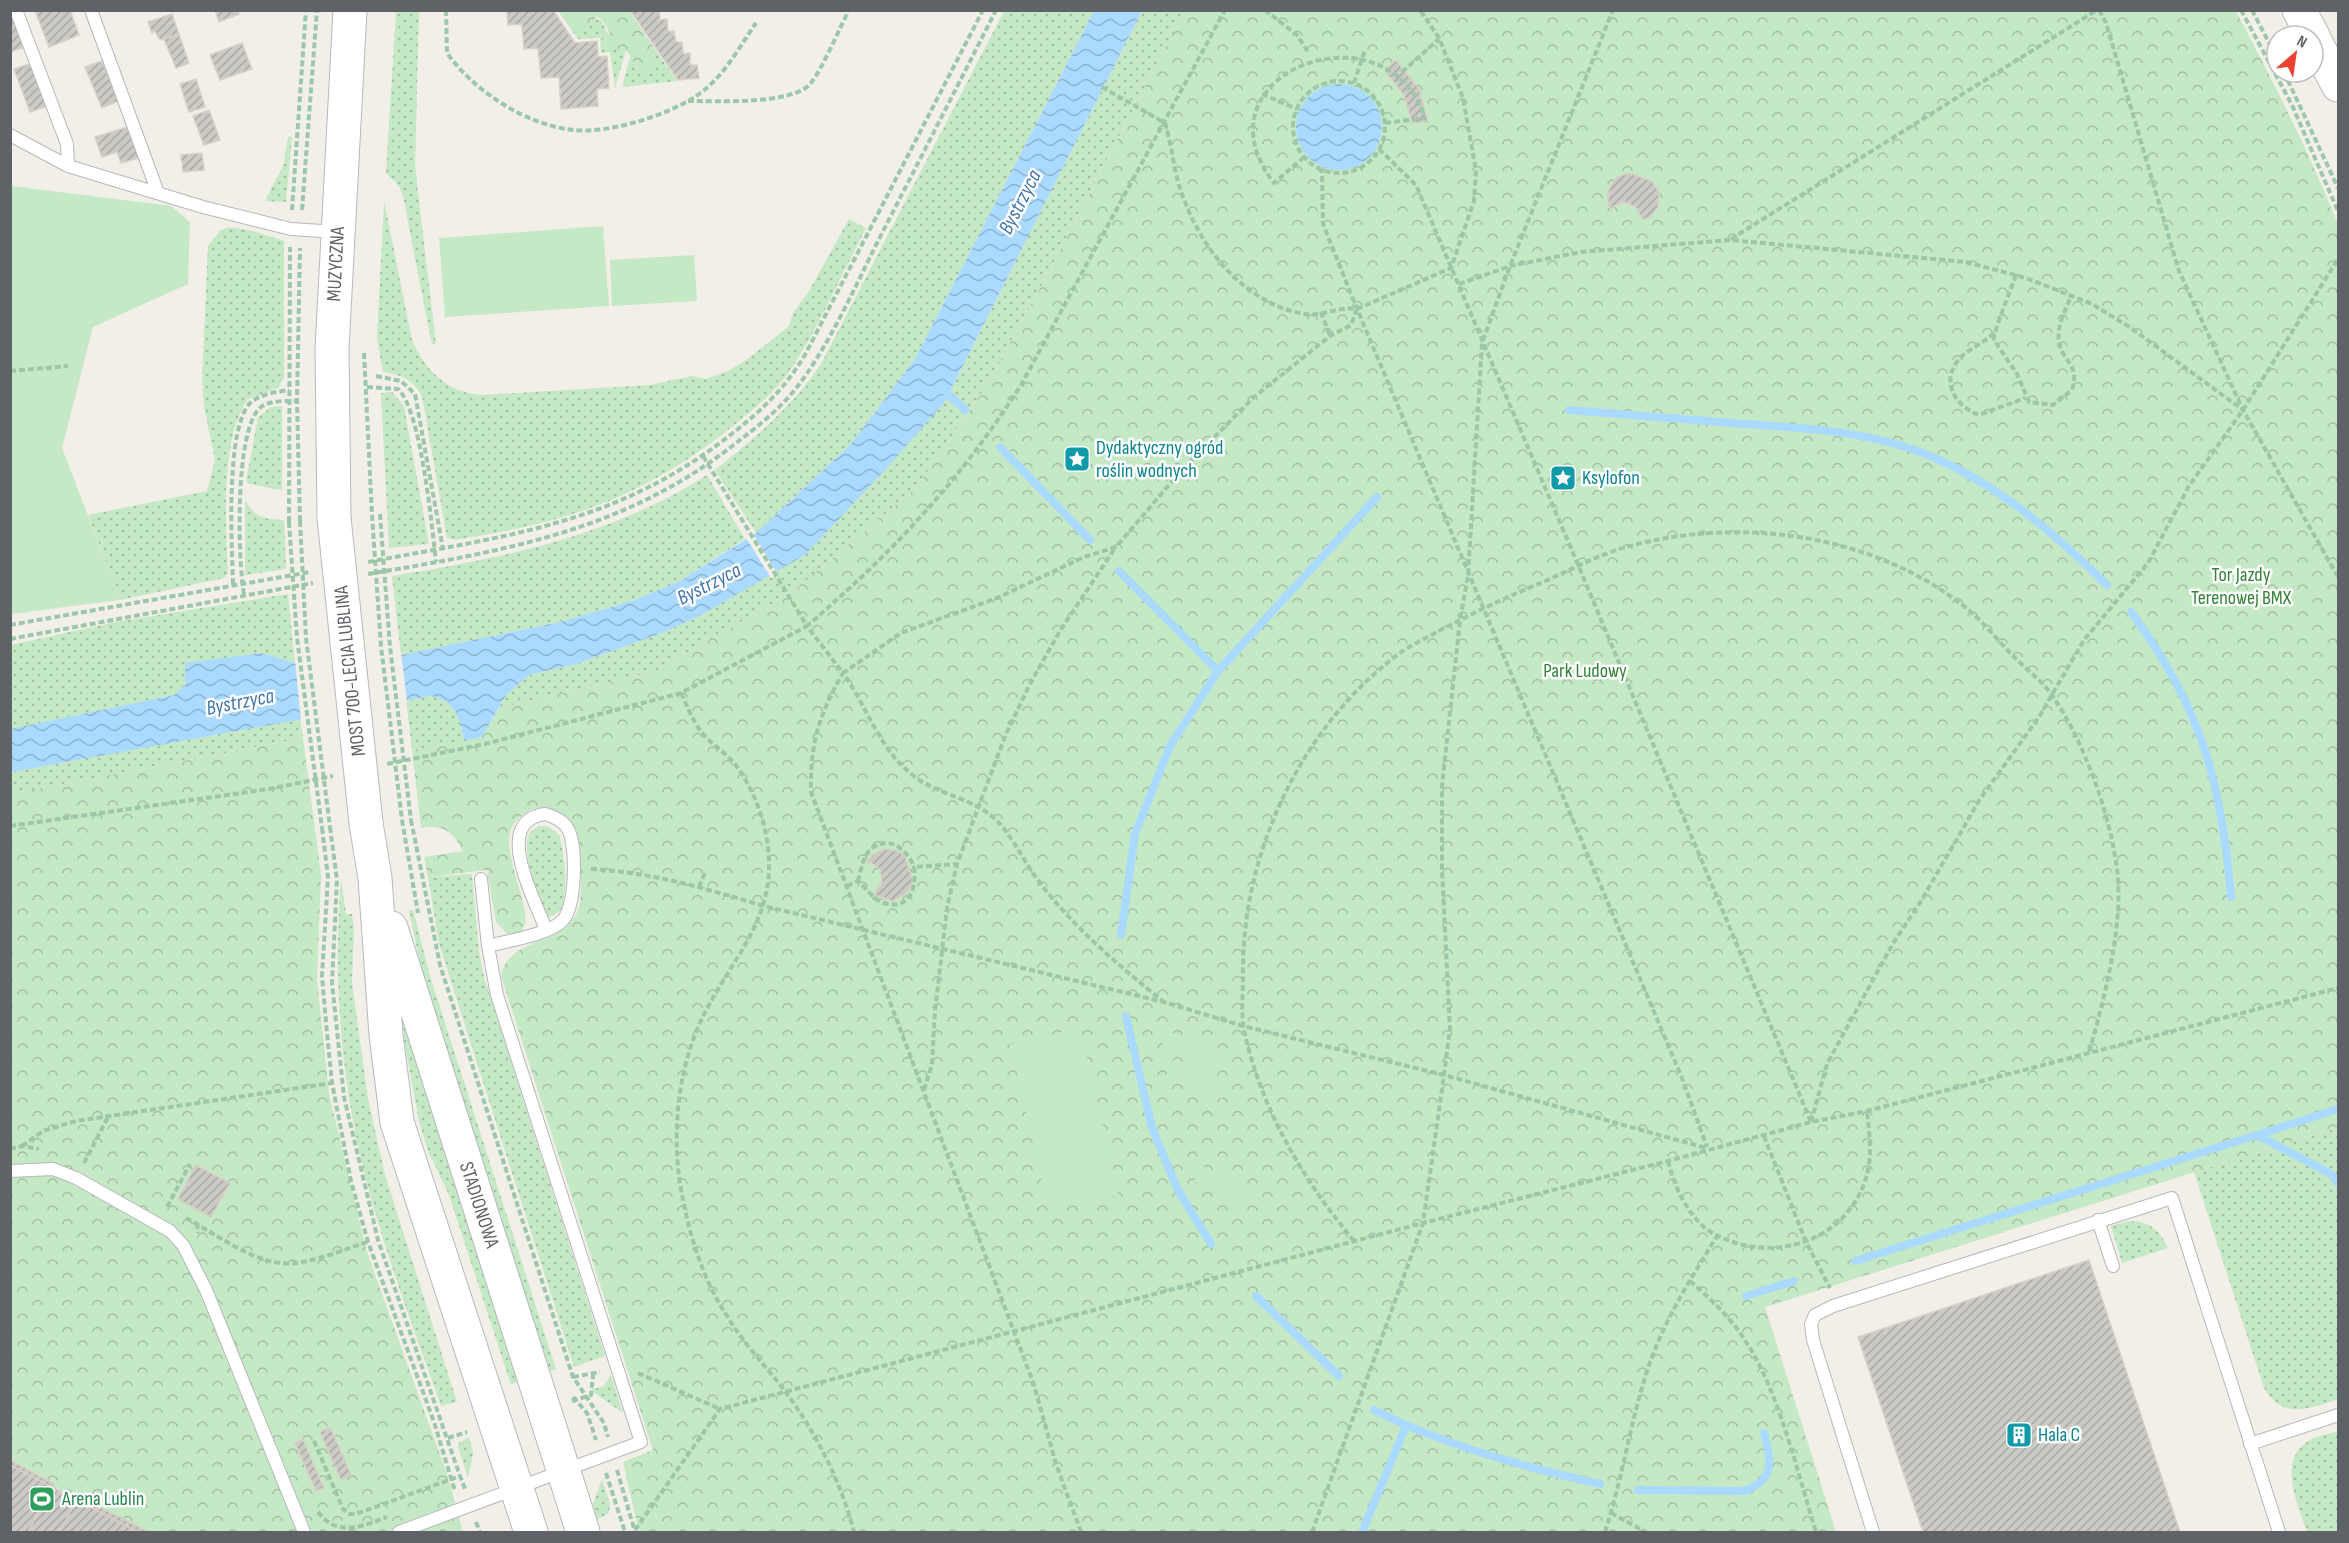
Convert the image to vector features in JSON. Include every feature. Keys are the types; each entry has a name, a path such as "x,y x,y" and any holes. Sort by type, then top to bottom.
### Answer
{"street":[{"name":"MUZYCZNA","path":"334,518 332,349 350,10"},
{"path":"2299,10 2307,24"},
{"path":"2325,60 2338,85"},
{"name":"MOST 700-LECIA LUBLINA","path":"334,518 366,823"},
{"name":"STADIONOWA","path":"366,823 375,878 386,1035 397,1122 514,1488 531,1533"},
{"name":"STADIONOWA","path":"375,878 583,1533"}],"lane":[{"path":"16,10 68,144 68,166"},
{"path":"91,10 158,193"},
{"path":"10,135 68,166 158,193 296,229 338,232"},
{"path":"488,946 546,930 563,920 572,904 571,838 562,821 545,814 526,820 520,828 517,846 546,930"},
{"path":"399,1533 641,1442 497,994 488,946 481,879"},
{"path":"10,1171 53,1169 76,1178 170,1231 183,1245 206,1290 304,1533"},
{"path":"1873,1533 1813,1340 1811,1324 1815,1315 1833,1306 2172,1198 2279,1533"},
{"path":"2098,1220 2113,1266"},
{"path":"2250,1444 2338,1415"}],"path":[{"path":"306,10 288,401 289,522 297,638 328,877 322,976 332,1083 351,1181 368,1242 453,1478 455,1491 466,1506"},
{"path":"316,10 296,229 297,401 306,638 337,880 332,982 344,1097 378,1240 460,1476 466,1506"},
{"path":"446,10 447,53 491,95 531,118 572,130 586,131 637,121 688,101 723,71 756,23"},
{"path":"688,101 755,101 785,95 809,85 849,10"},
{"path":"429,550 505,537 609,507 673,476 703,456 768,404 796,370 983,10"},
{"path":"357,575 496,551 585,526 652,499 707,466 759,425 807,375 864,269 996,10"},
{"path":"383,765 485,744 681,693 807,626 890,552 976,453 1021,385 1225,10"},
{"path":"1265,10 1297,35 1308,52"},
{"path":"1102,87 1165,123 1181,193 1199,233 1227,270 1266,301 1306,314 1343,307 1358,309 1451,268 1474,201 1476,171 1463,98 1439,39 1420,10"},
{"path":"1312,1533 1423,1223 1450,1029 1442,870 1442,786 1460,620 1468,576 1482,343 1510,266 1613,10"},
{"path":"1730,240 2098,10 2106,23 2179,271 2243,410 2338,577"},
{"path":"2241,10 2292,105 2338,212"},
{"path":"2252,10 2265,35"},
{"path":"1402,72 1439,39"},
{"path":"1299,56 1318,49"},
{"path":"1356,49 1375,53"},
{"path":"1354,83 1365,50"},
{"path":"1385,123 1425,118 1416,93 1396,67"},
{"path":"1274,76 1262,94 1253,130 1254,143 1264,170 1274,183 1304,157"},
{"path":"1319,168 1340,173 1350,171 1368,162 1379,148 1385,123 1376,100 1369,92 1354,83 1337,81 1317,87 1297,109 1293,121 1294,131 1304,157 1322,172 1323,224 1468,576 1682,1078 1707,1148"},
{"path":"2290,84 2338,188"},
{"path":"1262,94 1297,109"},
{"path":"1379,148 1416,185 1580,567 1811,1122"},
{"path":"1459,284 1510,266 1581,252 1730,240 1966,262 2016,275 2092,304 2131,328 2243,410"},
{"path":"1811,1122 1827,1064 1892,945 1921,902 1980,799 2039,717 2084,640 2148,563 2189,486 2243,410 2338,259"},
{"path":"2016,275 2004,312 1994,333 1954,365 1950,381 1951,391 1960,406 1979,416 2025,398"},
{"path":"1994,333 1999,348 2021,381 2025,398 2029,402 2053,405 2072,390 2075,370 2059,344 2058,336 2072,296"},
{"path":"923,1090 932,1064 935,1011 947,908 957,864 1006,734 1031,682 1060,631 1116,547 1180,472 1253,398 1330,336 1351,325 1358,309"},
{"path":"1321,312 1330,336"},
{"path":"363,344 381,646 402,820"},
{"path":"10,371 68,366"},
{"path":"376,376 400,381 416,394 443,549"},
{"path":"367,387 398,389 408,401 418,446 436,562"},
{"path":"232,584 231,494 239,432 250,404 264,395 289,390"},
{"path":"244,594 239,502 248,434 258,409 272,403 297,401"},
{"path":"703,456 712,475 802,622 859,695 884,747 916,777 943,793 978,807 996,819 1038,880 1075,923 1164,1002"},
{"path":"380,514 390,647 411,820 440,965 573,1377 604,1423 606,1454 625,1533"},
{"path":"1354,1241 1324,1204 1282,1136 1252,1058 1243,1026 1242,942 1257,863 1284,795 1320,734 1356,693 1402,651 1483,607 1620,549 1694,534 1768,534 1824,540 1917,576 1971,613 2051,694 2096,784 2117,872 2115,928 2109,980 2089,1054"},
{"path":"1081,1533 1056,1464 1034,1385 1012,1332 811,792 810,763 817,726 843,673 900,633 997,598 1084,557 1116,547"},
{"path":"10,626 251,581"},
{"path":"10,639 323,581"},
{"path":"681,693 701,732 733,762 746,781 766,834 771,872 764,906 755,929 710,1004 695,1034 680,1090 676,1142 681,1188 694,1248 705,1276 726,1316 785,1391 832,1470 854,1533"},
{"path":"10,826 269,789 337,775"},
{"path":"881,844 893,844 903,849 910,856 914,867 915,889 909,898 898,904 883,903 858,881 863,862 870,850 881,844"},
{"path":"914,867 957,864"},
{"path":"590,869 643,874 764,906 1164,1002 1243,1026 1444,1075 1707,1148"},
{"path":"699,887 706,870"},
{"path":"847,886 858,881"},
{"path":"573,1377 593,1375 618,1366 626,1367 720,1409 1354,1241 1668,1161 1707,1148 1764,1136 1811,1122 1867,1111 2338,988"},
{"path":"10,1149 22,1146 44,1131 76,1121 332,1083"},
{"path":"1668,1161 1672,1178 1686,1206 1705,1228 1717,1236 1754,1249 1780,1249 1806,1242 1837,1223 1856,1199 1868,1172 1870,1152 1867,1111"},
{"path":"76,1178 108,1117"},
{"path":"1764,1136 1806,1242 1830,1288"},
{"path":"22,1146 45,1150"},
{"path":"76,1159 94,1169"},
{"path":"167,1208 190,1164"},
{"path":"156,1202 259,1257 277,1262 309,1261 368,1242"},
{"path":"197,1224 200,1238"},
{"path":"1605,1533 1647,1372 1667,1319 1717,1236"},
{"path":"1690,1281 1710,1299 1746,1341 1766,1378 1816,1533"},
{"path":"591,1395 593,1375"},
{"path":"635,1531 720,1409"},
{"path":"314,1441 343,1509 350,1514 356,1514 460,1476"},
{"path":"606,1454 635,1531"},
{"path":"445,1495 455,1491"},
{"path":"316,1508 332,1524 345,1529 359,1527 391,1515"},
{"path":"1611,1513 1646,1533"}],"green space":[{"path":"396,11 419,11 415,167 436,344 432,344 403,196 399,186 386,173"},
{"path":"558,11 629,11 655,49 649,53 656,66 641,74 626,50 619,54 616,50 604,50 603,38 610,33 602,20 597,17 578,31 567,15 563,18"},
{"path":"1004,11 1094,11 915,359 851,444 756,533 715,470 786,407 822,362"},
{"path":"1142,11 1184,11 1044,281 986,387 916,488 794,591 656,671 499,708 506,695 529,675 576,664 662,633 944,403"},
{"name":"Park Ludowy","path":"1184,11 2236,11 2265,67 2265,84 2274,84 2315,169 2338,224 2338,1127 1765,1307 1836,1532 639,1532 623,1462 653,1450 501,976 506,963 515,954 563,929 573,920 579,907 581,892 577,838 564,818 543,808 524,814 515,823 510,832 510,852 526,922 521,932 507,934 496,922 487,870 428,877 424,857 463,851 447,831 436,827 421,828 412,750 482,737 499,708 656,671 794,591 916,488 986,387 1044,281"},
{"path":"567,15 601,20 616,50 626,50 615,88 610,52 601,53 600,38 578,39 563,18"},
{"path":"655,49 677,81 622,87 630,57 641,74 649,53"},
{"path":"288,136 292,137 286,202 265,201 284,164"},
{"path":"11,186 171,206 190,222 188,284 93,327 62,448 120,600 11,614"},
{"path":"384,201 412,340 424,361 439,378 458,389 482,395 650,385 692,376 706,379 728,371 748,359 789,326 793,313 809,291 849,219 866,228 821,318 791,369 772,393 757,407 700,451 668,472 602,504 532,525 454,540 447,538 422,396 406,379 383,372 377,338"},
{"path":"603,226 609,306 445,317 439,238"},
{"path":"228,227 249,230 284,241 284,378 278,388 248,399 239,416 233,436 226,508 228,573 224,578 120,600 88,515 207,491 215,460 204,406 202,378 208,246 220,231"},
{"path":"694,255 697,301 612,306 610,260"},
{"path":"392,392 404,406 429,544 389,548 381,393"},
{"path":"282,406 282,490 249,484 246,481 258,417 271,407"},
{"path":"707,475 745,539 678,582 632,601 560,622 401,655 392,576 474,561 556,542 634,514"},
{"path":"245,499 256,514 284,520 286,569 245,575"},
{"path":"288,594 295,663 262,653 185,664 185,685 174,695 11,729 10,645 116,622"},
{"path":"430,696 446,702 455,711 464,741 412,750 406,699"},
{"path":"300,718 303,738 11,794 10,772"},
{"path":"303,738 321,875 317,979 329,1094 367,1252 447,1474 463,1532 11,1532 11,794"},
{"path":"539,826 549,827 559,835 564,863 563,903 560,911 547,919 533,880 527,847 528,835"},
{"path":"472,874 479,951 484,977 605,1356 574,1367 439,944 428,877"},
{"path":"341,878 346,914 352,914 354,929 352,983 368,1099 385,1175 457,1402 441,1406 380,1228 355,1131 344,1059 338,987"},
{"path":"409,910 413,910 430,976 556,1369 546,1373 426,992"},
{"path":"405,1018 519,1381 511,1385 449,1195 428,1151 419,1121 400,1019"},
{"path":"1080,1028 1119,1195 1049,1211 1010,1044"},
{"path":"1168,1031 1223,1053 1217,1069 1161,1047"},
{"path":"1173,1060 1228,1082 1222,1099 1166,1076"},
{"path":"2338,1127 2338,1399 2307,1408 2288,1408 2279,1405 2264,1388 2194,1172"},
{"path":"1202,1166 1254,1194 1247,1209 1194,1181"},
{"path":"2128,1221 2153,1227 2168,1248 2122,1263 2111,1226"},
{"path":"611,1375 623,1413 590,1390 604,1386"},
{"path":"2338,1431 2338,1532 2307,1532 2292,1482 2294,1457 2301,1447 2312,1439"},
{"path":"469,1437 473,1453 468,1478 458,1447 459,1443"},
{"path":"602,1479 610,1504 609,1513 597,1520 593,1504"}],"water":[{"name":"Bystrzyca","path":"1094,11 1142,11 944,403 805,555 703,614 662,633 576,664 529,675 506,695 482,737 464,741 455,711 446,702 430,696 11,772 10,729 174,695 185,685 185,663 262,653 295,663 401,655 560,622 632,601 678,582 756,533 851,444 915,359"},
{"path":"1339,84 1363,91 1375,103 1382,127 1375,151 1363,163 1339,170 1315,163 1303,151 1296,127 1303,103 1315,91"}],"pier":[{"path":"752,532 778,574 771,578 745,536"},
{"path":"401,652 407,702 301,721 295,660"}],"building":[{"path":"10,10 27,46 10,52"},
{"path":"35,10 70,10 79,35 49,47"},
{"path":"215,10 237,10 239,14 219,22"},
{"path":"507,10 553,10 575,43 597,41 598,57 607,56 609,88 597,89 598,106 561,109 559,77 541,78 538,48 524,49 522,24 508,25"},
{"path":"630,10 659,10 660,20 667,19 668,32 674,31 676,42 682,42 683,54 690,53 690,65 697,65 699,78 678,80"},
{"path":"172,14 179,34 160,40 155,31 152,33 148,22"},
{"path":"179,34 189,63 176,68 164,39"},
{"path":"242,43 252,69 220,80 210,55"},
{"path":"1396,60 1419,89 1428,122 1412,123 1404,95 1385,71"},
{"path":"102,61 118,101 102,108 85,67"},
{"path":"32,63 47,106 30,112 14,69"},
{"path":"196,79 205,107 189,112 180,84"},
{"path":"209,110 220,140 204,145 193,116"},
{"path":"128,127 139,158 121,163 117,152 102,157 95,137"},
{"path":"202,153 204,170 183,172 181,155"},
{"path":"1629,173 1652,181 1659,192 1658,207 1651,216 1643,220 1636,207 1624,202 1612,207 1611,210 1608,203 1608,193 1612,183 1617,177"},
{"path":"884,849 898,851 905,856 913,882 906,894 893,901 874,895 882,882 880,869 870,862 867,863 872,855"},
{"path":"196,1165 230,1183 211,1217 178,1199"},
{"name":"Hala C","path":"2089,1260 2180,1532 1923,1532 1858,1337"},
{"path":"330,1427 351,1475 341,1480 320,1432"},
{"path":"303,1439 324,1488 316,1491 295,1443"},
{"path":"10,1460 54,1484 28,1532 10,1532"},
{"name":"Arena Lublin","path":"10,1465 138,1532 10,1532"},
{"path":"78,1496 149,1532 60,1532"}],"waterway":[{"path":"942,388 965,410"},
{"path":"1569,410 1810,429 1862,436 1913,449 1961,471 2007,499 2049,531 2107,585"},
{"path":"1000,447 1090,540"},
{"path":"1121,935 1135,834 1170,746 1218,671 1377,497"},
{"path":"1119,571 1218,671"},
{"path":"2131,612 2155,646 2174,680 2191,713 2204,746 2221,817 2231,897"},
{"path":"1126,1016 1152,1128 1177,1188 1211,1244"},
{"path":"2257,1135 2338,1109"},
{"path":"1855,1261 2257,1135 2331,1174 2338,1183"},
{"path":"1746,1296 1794,1281"},
{"path":"1256,1296 1339,1376"},
{"path":"1374,1410 1428,1434 1485,1454 1600,1484"},
{"path":"1362,1532 1406,1426"},
{"path":"1638,1490 1745,1491 1762,1481 1769,1468 1764,1433"}],"place":[{"name":"Dydaktyczny ogród roślin wodnych","path":"1077,459"},
{"name":"Ksylofon","path":"1563,478"},
{"name":"Hala C","path":"2019,1435"},
{"name":"Arena Lublin","path":"42,1499"}],"park label":[{"name":"Tor Jazdy Terenowej BMX","path":"2241,586"}]}
